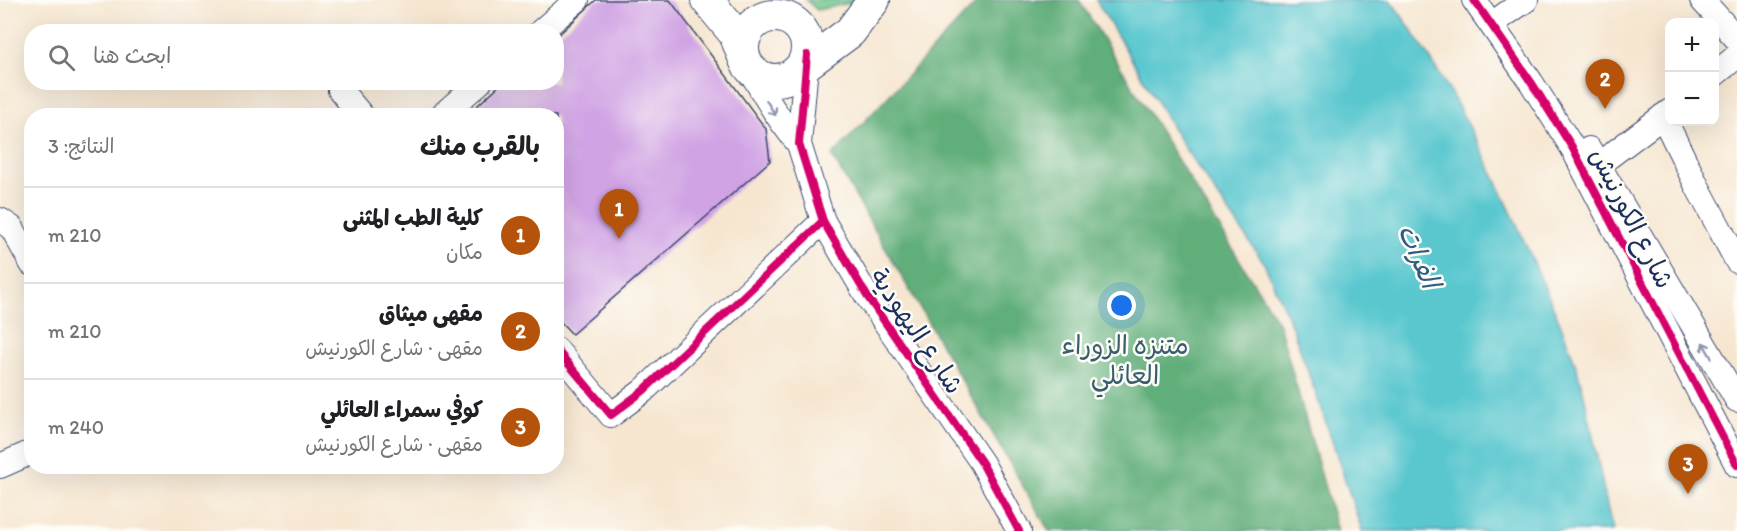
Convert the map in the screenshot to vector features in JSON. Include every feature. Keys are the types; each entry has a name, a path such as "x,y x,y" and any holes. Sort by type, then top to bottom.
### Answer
{"main road":[{"path":"707,0 735,34 747,62 756,74 766,79 777,80 787,78 803,64 850,32 872,0"},
{"path":"747,62 742,46 745,35 760,19 779,12 807,23 839,20 854,14 872,0"},
{"path":"779,12 799,26 804,34 807,44 803,64"}],"street":[{"path":"549,24 577,0"},
{"name":"شارع الكورنيش","path":"1474,0 1531,82 1663,297 1737,400"},
{"path":"1497,8 1526,0"},
{"path":"1702,0 1737,39"},
{"name":"شارع الكورنيش","path":"1497,8 1599,164 1663,297 1737,465"},
{"path":"1718,72 1737,56"},
{"path":"747,62 780,121 799,144"},
{"path":"799,144 803,64"},
{"path":"340,90 355,108"},
{"path":"450,108 471,90"},
{"path":"1599,164 1665,114"},
{"path":"1672,126 1697,186 1737,261"},
{"name":"شارع اليهودية","path":"799,144 823,221 867,296 982,463 1019,531"},
{"path":"0,220 12,228 24,250"},
{"path":"564,359 611,415 643,391 823,221"},
{"path":"0,466 24,456"}],"green space":[{"path":"806,0 865,0 817,10"},
{"name":"متنزه الزوراء العائلي","path":"979,0 1079,0 1279,324 1337,531 1049,531 832,156"}],"water":[{"name":"الفرات","path":"1096,0 1390,0 1450,91 1484,155 1557,317 1570,349 1585,399 1613,531 1362,531 1291,324 1263,261 1186,150"}],"building":[{"path":"596,0 670,0 766,129 770,161 572,334 564,326 564,108 475,108 494,90 564,90 564,30"}],"cycle path":[{"path":"1474,0 1531,82 1572,147 1737,465"},
{"path":"807,55 799,144 823,221 867,296 982,463 1019,531"},
{"path":"564,359 611,415 643,391 823,221"}],"place":[{"name":"مقهى ميثاق","path":"1605,109"},
{"name":"كلية الطب المثنى","path":"619,239"},
{"name":"كوفي سمراء العائلي","path":"1688,494"}]}
